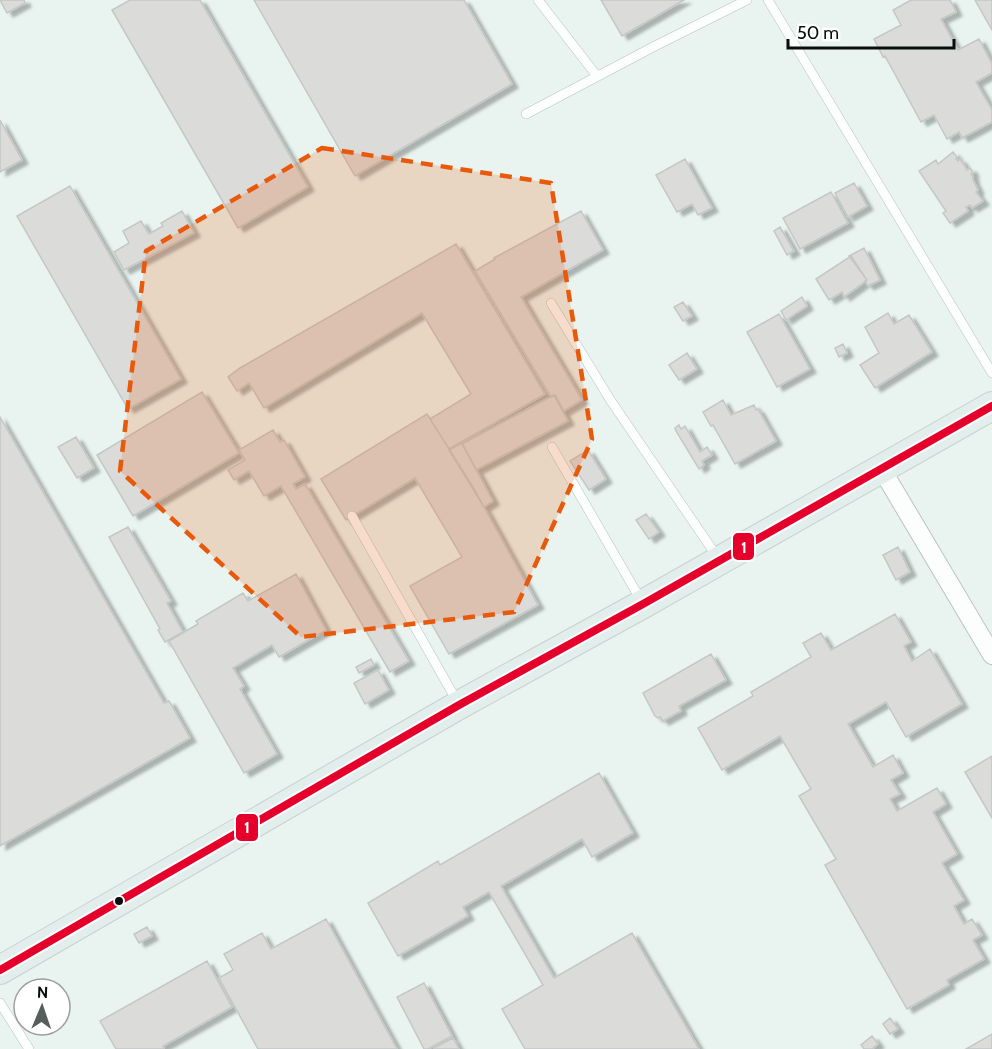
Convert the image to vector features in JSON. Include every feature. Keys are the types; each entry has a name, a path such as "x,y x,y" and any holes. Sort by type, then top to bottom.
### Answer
{"main road":[{"path":"0,970 459,705 643,604 992,406"}],"street":[{"path":"881,468 992,655"}],"lane":[{"path":"538,0 597,76"},
{"path":"526,114 747,0"},
{"path":"768,0 992,371"},
{"path":"551,303 611,401 719,560"},
{"path":"552,447 643,604"},
{"path":"352,516 459,705"},
{"path":"0,1004 29,1049"}],"highlighted area":[{"path":"322,148 551,183 592,439 514,612 301,637 120,471 146,251"}],"building":[{"path":"0,0 24,0 25,3 7,13"},
{"path":"130,0 200,0 308,187 238,228 112,10"},
{"path":"254,0 464,0 512,84 355,176"},
{"path":"601,0 684,0 622,36"},
{"path":"911,0 950,0 956,12 941,19 958,50 979,39 992,64 992,73 976,82 992,110 992,122 962,138 959,132 947,139 934,115 921,122 874,39 901,25 893,10"},
{"path":"975,0 992,0 992,30"},
{"path":"0,120 22,160 0,172"},
{"path":"953,152 956,159 958,161 960,159 967,170 970,168 978,190 976,192 983,201 972,208 970,205 966,207 968,211 950,223 943,213 946,211 919,171 936,160 938,164"},
{"path":"685,159 712,208 698,215 692,204 677,212 656,175"},
{"path":"854,183 867,206 848,217 835,193"},
{"path":"70,186 181,379 128,409 17,216"},
{"path":"831,192 848,223 800,249 783,218"},
{"path":"182,211 194,233 124,270 114,252 129,243 123,231 141,221 149,234 163,226 161,223"},
{"path":"581,211 603,250 521,297 582,400 564,411 555,395 551,397 475,271 494,258"},
{"path":"780,227 794,251 787,255 774,231"},
{"path":"456,244 545,394 449,449 430,419 471,394 422,313 264,408 249,383 237,391 228,377 240,368"},
{"path":"864,248 880,280 868,286 865,281 867,280 849,256"},
{"path":"851,256 867,280 844,297 842,292 829,300 816,279"},
{"path":"802,297 807,306 786,320 781,311"},
{"path":"683,302 692,316 683,321 674,307"},
{"path":"888,313 894,324 909,315 932,352 875,388 860,365 879,353 865,327"},
{"path":"779,314 810,369 777,387 747,332"},
{"path":"843,344 847,353 839,357 835,348"},
{"path":"687,353 697,369 679,380 669,365"},
{"path":"202,392 239,453 133,516 97,455"},
{"path":"554,395 568,421 476,470 462,444"},
{"path":"723,400 731,415 754,405 776,441 735,464 703,412"},
{"path":"427,414 473,487 538,605 449,654 410,586 462,557 415,478 346,520 321,479"},
{"path":"0,417 164,703 169,701 190,738 0,846"},
{"path":"679,425 681,429 685,426 700,452 707,447 712,455 702,461 704,465 699,469 676,431 675,428"},
{"path":"273,430 280,442 284,440 305,477 293,484 296,489 305,484 409,661 390,672 281,486 264,496 249,471 234,480 228,470 245,460 239,450"},
{"path":"76,437 94,468 77,478 58,447"},
{"path":"462,443 493,501 484,507 449,450"},
{"path":"588,450 606,479 589,490 570,461"},
{"path":"646,514 659,532 649,539 636,520"},
{"path":"128,527 171,601 167,603 183,632 165,642 109,537"},
{"path":"898,547 910,572 896,580 883,555"},
{"path":"296,574 326,630 279,657 272,645 233,668 244,686 240,689 277,754 244,773 169,641 198,624 196,621 243,593 248,601"},
{"path":"895,614 911,642 904,646 912,661 930,649 962,704 906,737 886,702 848,724 873,767 893,755 903,773 891,780 900,794 890,799 897,811 937,788 946,804 933,812 957,854 942,863 964,900 954,906 964,924 972,919 982,935 973,940 984,959 947,980 949,985 907,1009 825,865 836,859 799,796 811,789 780,736 722,770 698,728 753,696 751,692 811,657 803,643 821,633 831,650"},
{"path":"711,654 726,680 679,706 681,711 663,721 660,717 655,716 643,693"},
{"path":"371,659 374,665 359,673 356,667"},
{"path":"378,670 389,690 365,704 354,683"},
{"path":"992,756 992,818 965,772"},
{"path":"599,773 633,833 592,857 582,839 501,886 554,978 632,933 699,1049 525,1049 502,1009 543,985 489,892 463,907 468,916 398,956 368,903 438,861 440,865"},
{"path":"326,919 397,1049 258,1049 219,978 233,970 224,954 262,933 271,949"},
{"path":"147,927 152,936 139,943 134,934"},
{"path":"207,961 232,1007 163,1046 164,1049 116,1049 100,1021"},
{"path":"424,983 452,1036 428,1049 424,1049 397,997"},
{"path":"890,1018 898,1029 890,1034 883,1024"},
{"path":"992,1034 992,1049 966,1049"},
{"path":"872,1036 878,1044 872,1049 864,1049 861,1045"},
{"path":"453,1038 459,1049 434,1049 434,1048"}],"transit line":[{"name":"1","path":"0,970 459,705 643,604 992,406"}]}
